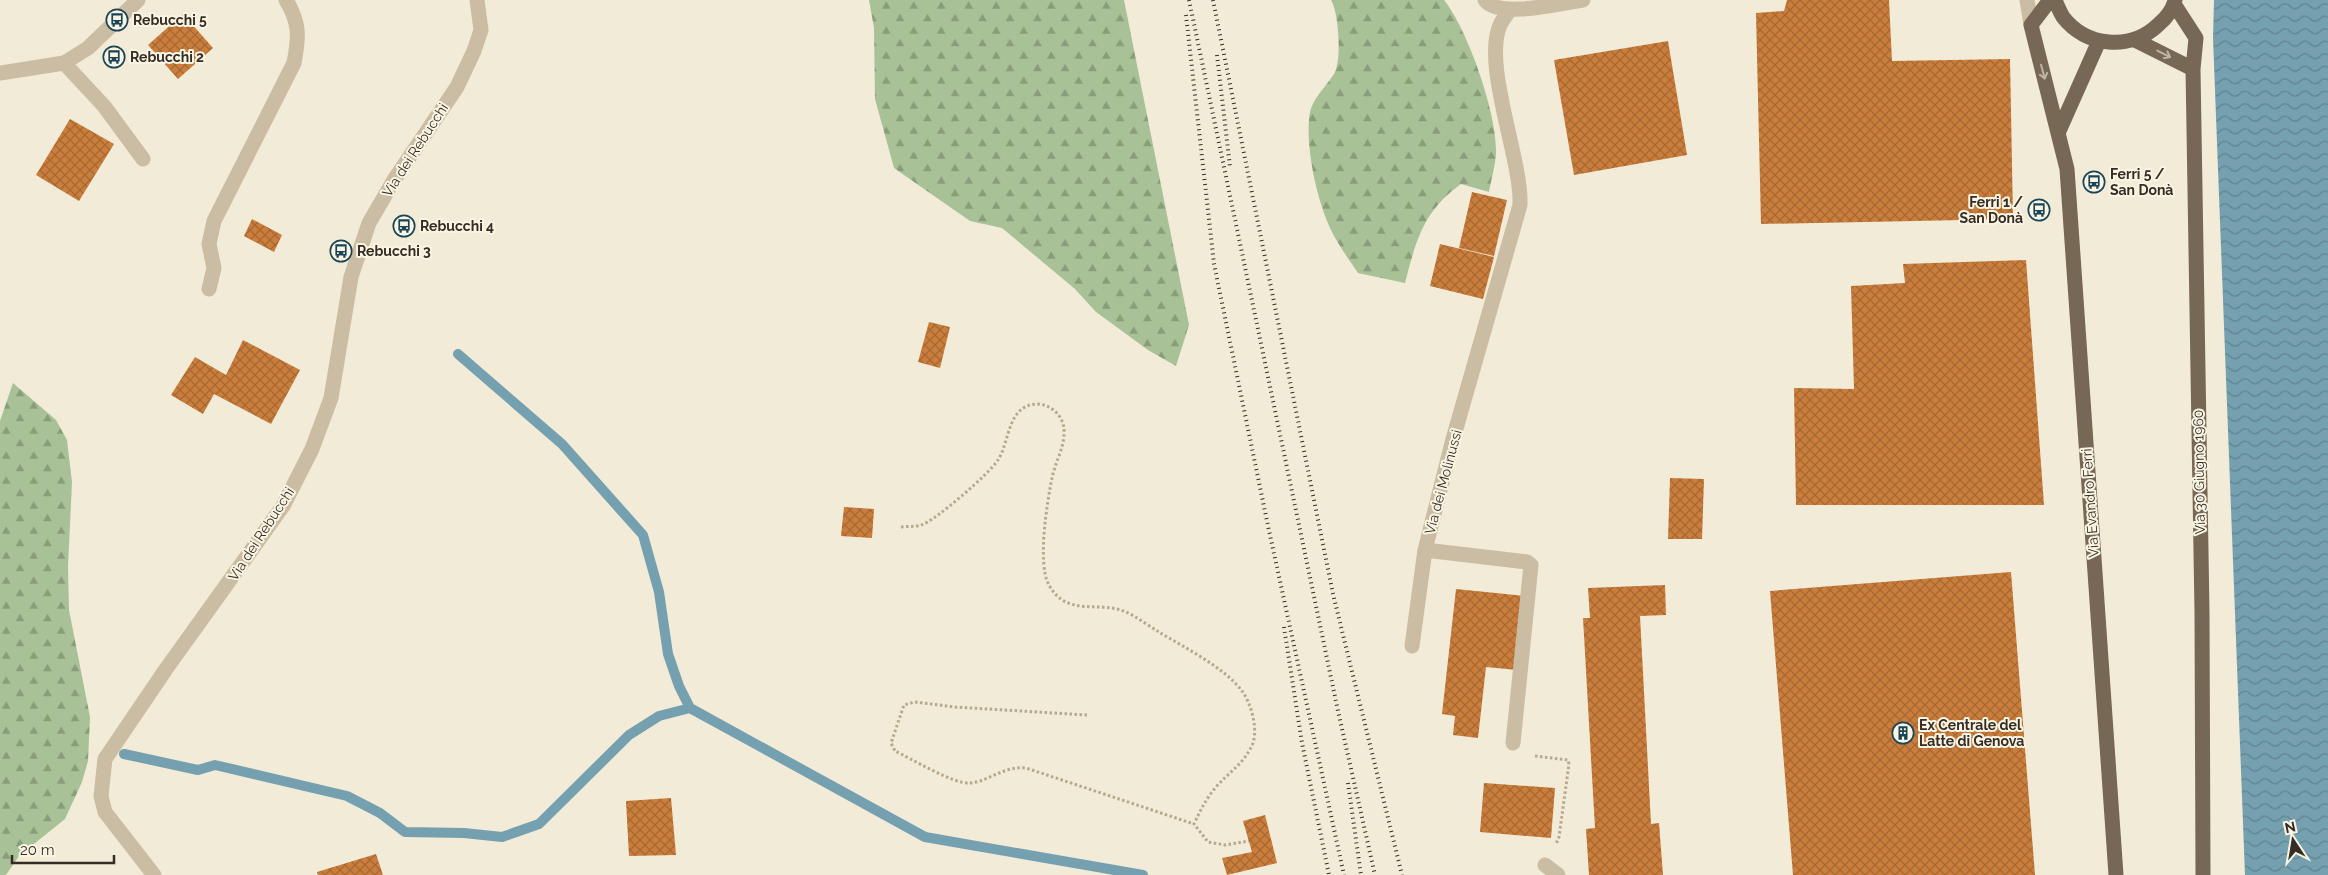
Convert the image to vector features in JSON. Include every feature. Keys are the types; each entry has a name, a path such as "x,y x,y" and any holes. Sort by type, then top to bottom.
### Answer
{"main road":[{"path":"2031,25 2050,0"},
{"path":"2055,0 2063,17 2079,32 2099,41 2118,43 2135,40 2152,32 2165,19 2175,2"},
{"name":"Via 30 Giugno 1960","path":"2175,2 2196,38 2192,69 2202,612 2203,875"},
{"name":"Via Evandro Ferri","path":"2031,25 2067,169 2116,875"},
{"path":"2135,40 2192,69"},
{"path":"2059,131 2099,41"}],"street":[{"path":"0,73 64,63 88,48 138,0"},
{"path":"210,289 214,268 210,244 214,221 294,63 299,37 294,14 286,0"},
{"name":"Via dei Rebucchi","path":"154,875 105,812 101,788 105,759 166,668 283,506 312,449 331,398 351,277 369,223 394,180 457,87 470,60 481,30 477,0"},
{"path":"1485,0 1488,4 1509,11 1583,0"},
{"path":"2027,0 2031,25"},
{"name":"Via dei Molinussi","path":"1509,11 1500,24 1496,53 1498,75 1520,185 1520,205 1453,439 1425,550 1527,562 1531,565 1513,743"},
{"path":"64,63 104,106 143,159"},
{"path":"1412,646 1425,550"},
{"path":"1545,865 1558,875"}],"path":[{"path":"902,527 922,525 982,481 999,459 1012,423 1022,409 1038,404 1054,410 1064,424 1064,432 1052,477 1042,559 1044,574 1050,587 1060,598 1073,605 1088,608 1102,606 1126,612 1213,665 1242,692 1254,718 1254,742 1242,763 1216,786 1202,806 1194,824"},
{"path":"1087,715 955,707 915,702 904,706 891,743 895,751 958,782 970,783 1014,767 1026,768 1194,824 1208,842 1224,845 1249,841"},
{"path":"1513,743 1514,753 1563,758 1568,760 1570,764 1559,837 1545,865"}],"green space":[{"path":"869,0 1124,0 1189,325 1176,366 1148,350 1096,312 1075,289 1002,228 970,221 894,168 875,99 874,28"},
{"path":"1331,0 1444,0 1463,31 1487,96 1492,118 1496,154 1489,192 1461,184 1448,194 1429,216 1423,228 1405,283 1358,273 1331,229 1319,199 1312,165 1309,120 1314,101 1334,74 1338,59 1338,26"},
{"path":"13,383 56,420 67,440 72,482 68,567 69,610 90,717 88,761 82,782 65,819 19,856 6,875 0,875 0,421"}],"water":[{"path":"2214,0 2328,0 2328,875 2245,875 2213,38"}],"building":[{"path":"1787,0 1889,0 1892,61 2010,59 2013,219 1761,224 1756,13 1784,11"},
{"path":"183,14 213,48 178,79 148,45"},
{"path":"1668,41 1687,155 1574,175 1554,60"},
{"path":"70,119 114,144 79,201 36,175"},
{"path":"1472,192 1507,200 1494,256 1459,248"},
{"path":"252,219 282,235 274,252 244,236"},
{"path":"1440,244 1494,257 1483,299 1430,286"},
{"path":"2026,260 2044,505 1796,505 1794,388 1854,389 1851,286 1905,283 1903,264"},
{"path":"929,322 950,327 940,368 918,362"},
{"path":"243,340 300,370 271,424 214,394 203,414 171,395 195,357 226,375"},
{"path":"1670,478 1704,479 1702,539 1668,539"},
{"path":"844,507 874,509 872,538 841,536"},
{"name":"Ex Centrale del Latte di Genova","path":"2011,572 2035,875 1793,875 1770,591"},
{"path":"1665,585 1666,615 1640,616 1651,824 1659,823 1663,875 1589,875 1586,829 1595,828 1583,618 1590,618 1588,588"},
{"path":"1456,589 1525,596 1517,670 1486,667 1478,738 1453,735 1455,716 1442,714"},
{"path":"1484,783 1555,788 1551,838 1480,832"},
{"path":"671,798 676,855 629,856 626,801"},
{"path":"1265,815 1277,863 1227,875 1222,858 1252,852 1243,821"},
{"path":"376,854 383,875 318,875 317,872"}],"waterway":[{"path":"458,354 562,444 643,535 659,592 668,654 679,686 690,708 925,837 1143,875"},
{"path":"124,754 198,770 215,765 347,796 380,813 405,832 464,833 502,837 539,824 629,735 659,716 690,708"}],"railway":[{"path":"1189,0 1338,711 1375,875"},
{"path":"1213,0 1333,594 1402,875"},
{"path":"1186,15 1214,264 1268,526 1344,875"},
{"path":"1217,55 1230,167"},
{"path":"1284,627 1302,743 1329,875"},
{"path":"1348,783 1361,875"}],"place":[{"name":"Rebucchi 5","path":"117,20"},
{"name":"Rebucchi 2","path":"114,57"},
{"name":"Ferri 5 / San Donà","path":"2094,182"},
{"name":"Ferri 1 / San Donà","path":"2039,210"},
{"name":"Rebucchi 4","path":"404,226"},
{"name":"Rebucchi 3","path":"341,251"},
{"name":"Ex Centrale del Latte di Genova","path":"1903,733"}]}
